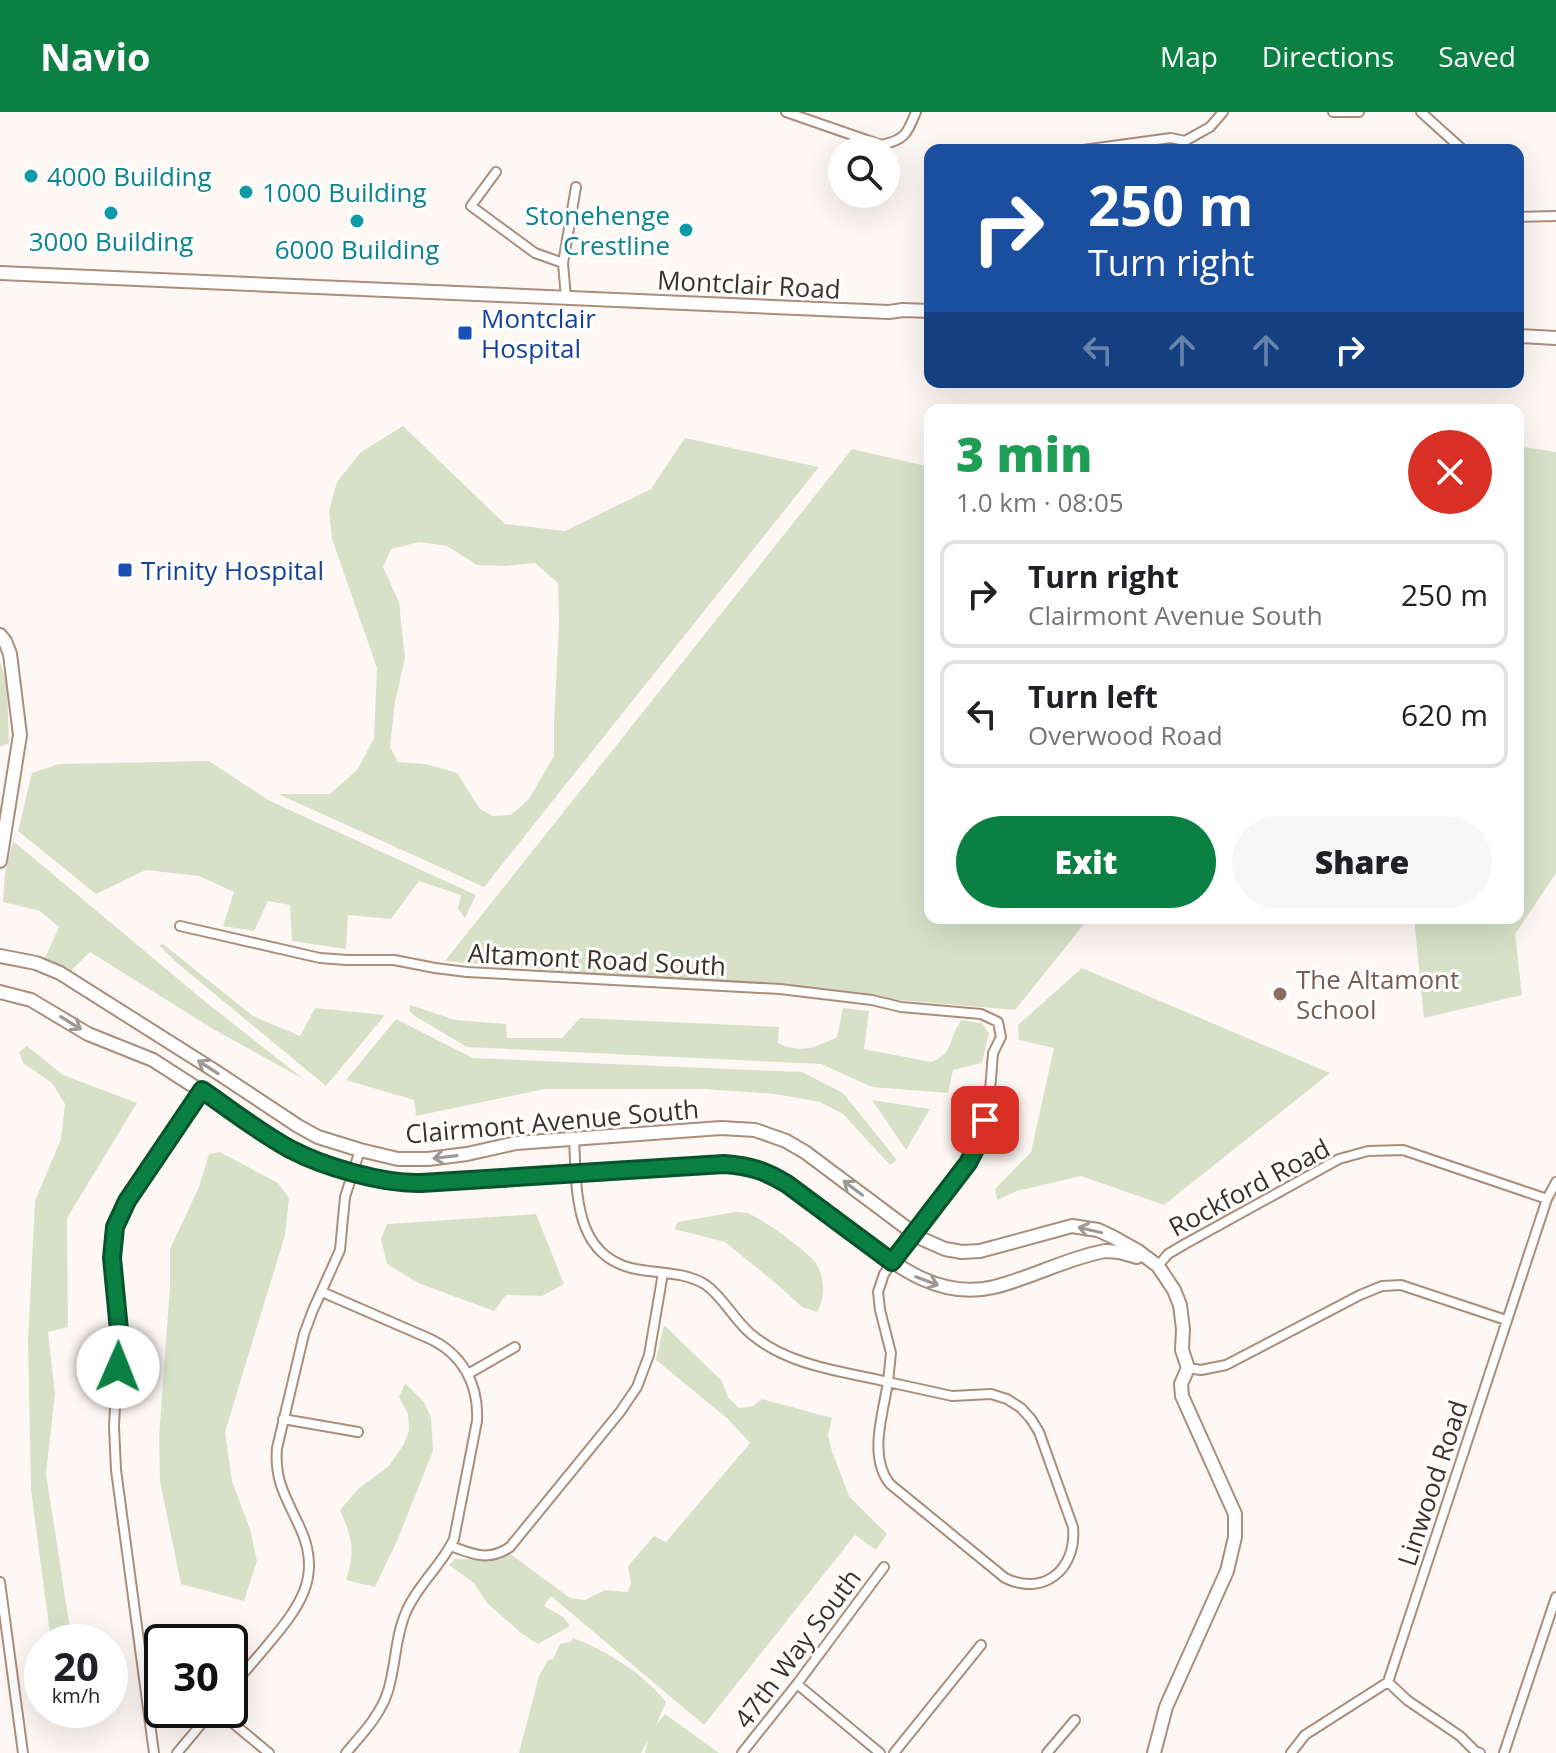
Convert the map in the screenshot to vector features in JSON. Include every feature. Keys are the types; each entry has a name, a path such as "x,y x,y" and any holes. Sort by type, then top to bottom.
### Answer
{"street":[{"path":"786,112 881,145 893,143 907,133 916,112"},
{"path":"1189,144 1223,112"},
{"path":"1333,112 1359,112"},
{"path":"1421,112 1456,144"},
{"path":"1127,144 1171,138 1182,144"},
{"path":"496,172 471,206 535,253 563,263"},
{"path":"566,298 563,263 576,187"},
{"path":"1524,217 1556,216"},
{"name":"Montclair Road","path":"0,273 889,312 924,311"},
{"path":"1524,336 1556,338"},
{"path":"0,635 10,654 20,735 0,861"},
{"name":"Altamont Road South","path":"180,926 332,960 394,960 457,971 780,989 872,1000 901,1007 981,1014 998,1022 1001,1037 993,1053 989,1103 981,1138 968,1163 913,1233"},
{"name":"Clairmont Avenue South","path":"0,956 36,963 60,973 298,1126 360,1150 398,1159 428,1159 516,1143 744,1128 766,1133 805,1152 913,1233 945,1249 980,1251 1072,1226 1098,1230 1138,1251 1158,1266 1180,1305 1182,1350 1188,1368 1181,1384 1182,1396 1235,1514 1235,1537 1227,1571 1166,1707 1154,1753"},
{"name":"Clairmont Avenue South","path":"0,992 40,1004 88,1034 153,1060 294,1151 387,1181 410,1183 724,1164 748,1166 787,1184 908,1273 949,1288 995,1286 1105,1251 1125,1253 1158,1266"},
{"path":"154,1753 116,1470 114,1426 119,1330 112,1247 118,1218 127,1201 202,1090"},
{"path":"574,1138 582,1221 595,1245 609,1258 622,1265 688,1277 707,1286 746,1330 762,1343 803,1362 888,1382 952,1396 991,1394 1007,1399 1026,1413 1039,1432 1073,1527 1069,1559 1056,1575 1044,1582 1017,1583 1005,1578 890,1484 880,1468 878,1452 888,1382 891,1353 878,1292 884,1274 913,1233"},
{"path":"248,1667 296,1610 307,1583 309,1564 306,1544 282,1493 277,1448 304,1334 340,1250 344,1206 360,1150"},
{"name":"Rockford Road","path":"1158,1266 1176,1249 1339,1159 1368,1151 1403,1150 1547,1199"},
{"name":"Linwood Road","path":"1388,1682 1506,1320 1547,1199 1556,1182"},
{"path":"451,1546 486,1556 499,1554 510,1547 620,1412 637,1387 649,1355 663,1273"},
{"path":"1188,1368 1201,1370 1226,1365 1382,1286 1401,1285 1506,1320"},
{"path":"322,1292 437,1342 452,1352 468,1374 475,1392 477,1421 451,1546 407,1610 399,1632 390,1683 381,1706 346,1753"},
{"path":"468,1374 515,1347"},
{"path":"283,1419 358,1432"},
{"name":"47th Way South","path":"742,1753 884,1567"},
{"path":"0,1582 23,1753"},
{"path":"1504,1753 1556,1597"},
{"path":"0,1643 7,1634"},
{"path":"894,1753 981,1645"},
{"path":"1291,1753 1305,1735 1388,1682 1407,1700 1480,1753"},
{"path":"797,1684 880,1753"},
{"path":"1047,1753 1075,1720"},
{"path":"177,1753 199,1728"},
{"path":"238,1728 269,1753"}],"green space":[{"path":"403,426 505,524 565,531 651,489 685,438 819,467 484,887 278,794 330,794 358,769 374,738 377,668 332,539 329,511 337,482 361,452","holes":["419,542 447,546 477,565 535,563 558,583 554,756 529,799 511,815 493,816 480,809 457,773 426,764 398,762 390,747 395,702 405,658 399,602 383,567 391,549"]},
{"path":"1524,447 1556,452 1556,873 1524,921"},
{"path":"852,449 924,466 924,924 1084,924 1015,1010 445,961"},
{"path":"0,662 7,682 9,743 0,747"},
{"path":"209,761 268,800 476,895 465,918 458,909 461,895 419,881 391,919 348,915 346,949 292,941 290,905 268,901 254,931 223,926 234,892 199,876 146,870 96,894 18,831 32,773 59,764"},
{"path":"13,841 208,1004 305,1080 213,1029 90,952 71,971 45,958 59,927 40,911 3,902 5,873"},
{"path":"1415,924 1522,924 1515,934 1522,995 1424,1018"},
{"path":"163,944 253,1016 300,1036 315,1008 385,1015 326,1086 176,962 159,945"},
{"path":"1082,968 1330,1073 1164,1205 1081,1176 1017,1191 997,1200 995,1189 1031,1152 1054,1048 1019,1040 1018,1025"},
{"path":"410,1005 455,1020 506,1024 507,1038 562,1038 580,1018 779,1027 778,1043 801,1049 837,1037 843,1008 869,1011 864,1049 931,1062 948,1049 962,1020 982,1023 989,1033 982,1063 953,1070 948,1093 872,1087 821,1064 467,1047 413,1015"},
{"path":"396,1019 473,1058 802,1072 843,1093 897,1160 890,1165 843,1114 820,1102 775,1094 704,1089 545,1089 416,1116 414,1100 346,1080"},
{"path":"27,1046 63,1075 137,1103 67,1218 68,1327 48,1332 55,1394 46,1473 69,1624 49,1624 31,1490 28,1341 35,1201 61,1139 65,1104 52,1083 23,1063 19,1052"},
{"path":"872,1100 930,1109 906,1150"},
{"path":"220,1152 278,1183 289,1198 285,1235 225,1432 232,1481 250,1529 257,1561 244,1601 181,1584 160,1481 159,1438 170,1249 199,1187 209,1154"},
{"path":"735,1212 747,1213 763,1221 813,1259 823,1282 822,1301 817,1312 802,1307 725,1242 674,1229 678,1222"},
{"path":"536,1214 564,1284 542,1296 506,1295 494,1311 418,1283 387,1264 381,1239 387,1224"},
{"path":"664,1325 722,1381 728,1397 739,1408 753,1406 762,1399 832,1418 828,1435 849,1496 887,1534 876,1550 855,1535 704,1725 551,1596 544,1606 563,1617 570,1626 538,1644 487,1603 474,1583 449,1565 455,1559 500,1560 509,1553 570,1598 585,1600 605,1590 628,1592 631,1583 628,1566 654,1536 666,1542 750,1443 728,1419 656,1360"},
{"path":"405,1383 424,1402 431,1417 433,1451 375,1587 346,1580 351,1544 340,1510 359,1488 389,1466 404,1444 409,1430 408,1414 399,1397"},
{"path":"573,1638 624,1664 657,1692 666,1702 656,1725 665,1714 719,1753 645,1753 648,1740 641,1753 519,1753 539,1676 560,1644"}],"place":[{"name":"4000 Building","path":"31,176"},
{"name":"1000 Building","path":"246,192"},
{"name":"3000 Building","path":"111,213"},
{"name":"6000 Building","path":"357,221"},
{"name":"Stonehenge Crestline","path":"686,230"},
{"name":"Montclair Hospital","path":"465,333"},
{"name":"Trinity Hospital","path":"125,570"},
{"name":"The Altamont School","path":"1280,994"}],"route":[{"path":"118,1367 119,1330 112,1258 115,1227 127,1201 202,1090 294,1151 387,1181 421,1183 724,1164 748,1166 787,1184 892,1262 968,1163 981,1138 985,1120"}]}
